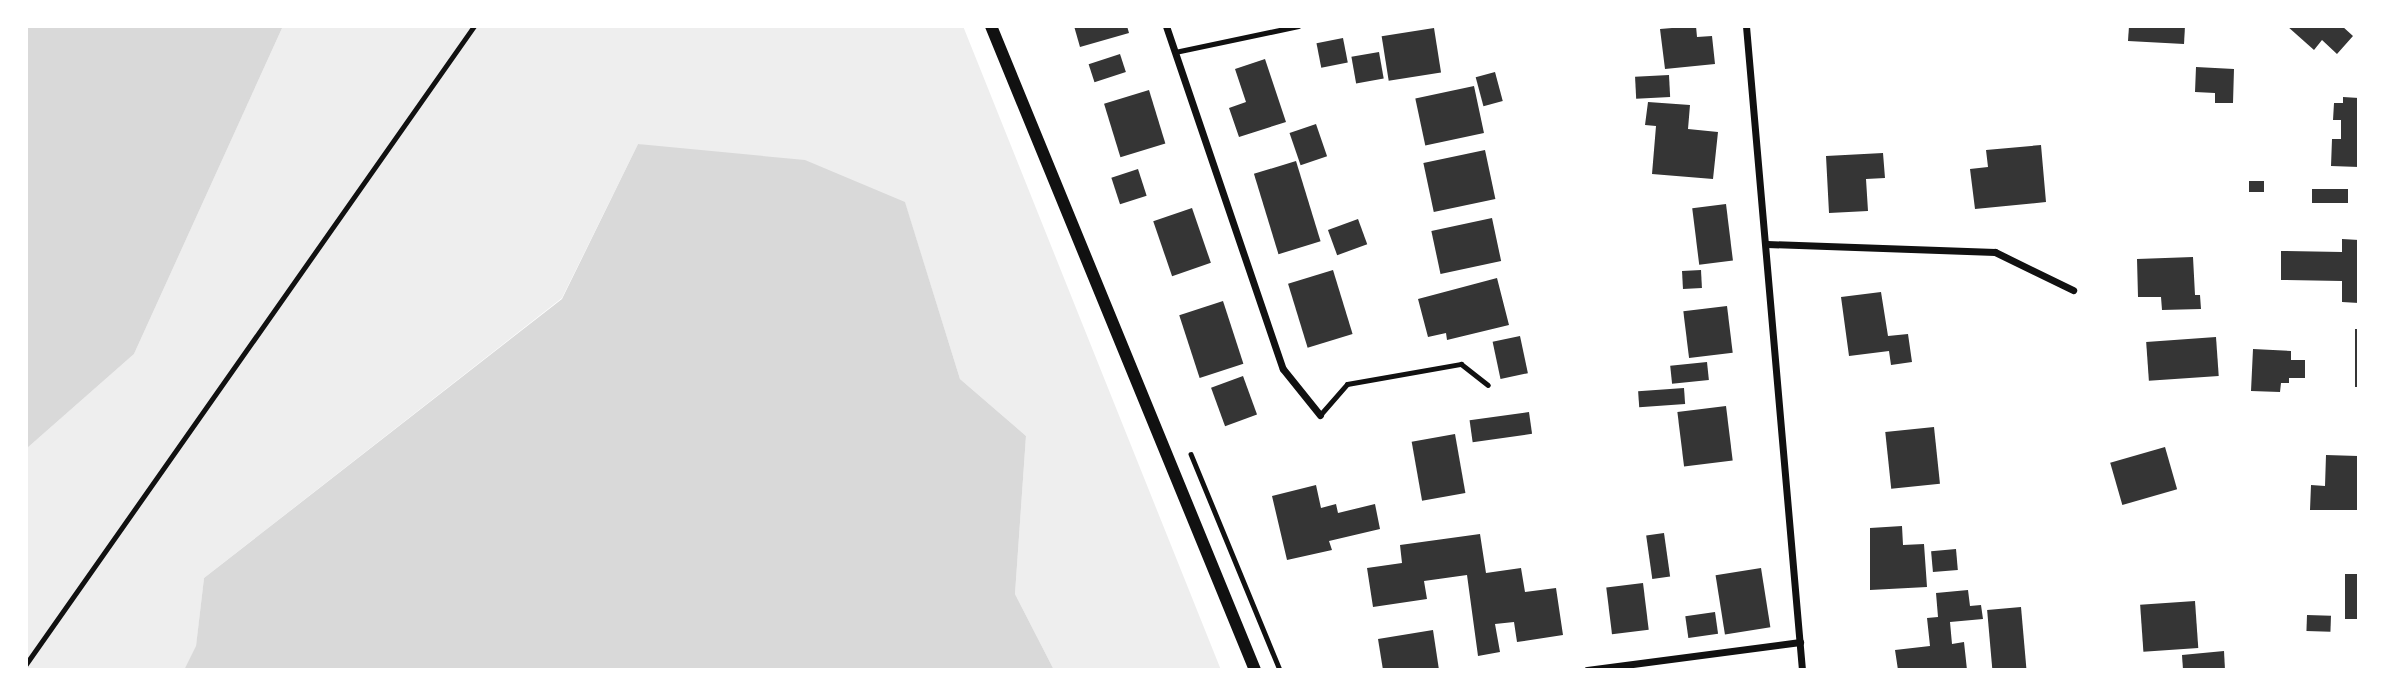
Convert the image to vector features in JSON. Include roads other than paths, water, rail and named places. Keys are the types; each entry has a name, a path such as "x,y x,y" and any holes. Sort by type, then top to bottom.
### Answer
{"street":[{"path":"991,26 1255,670"},
{"path":"1166,26 1283,369 1320,415"},
{"path":"1746,26 1802,670"},
{"path":"1767,244 1995,252 2073,289"},
{"path":"1587,670 1800,642"}],"lane":[{"path":"26,664 474,26"},
{"path":"1174,52 1298,26"},
{"path":"1320,415 1347,384 1461,364 1488,385"}]}
